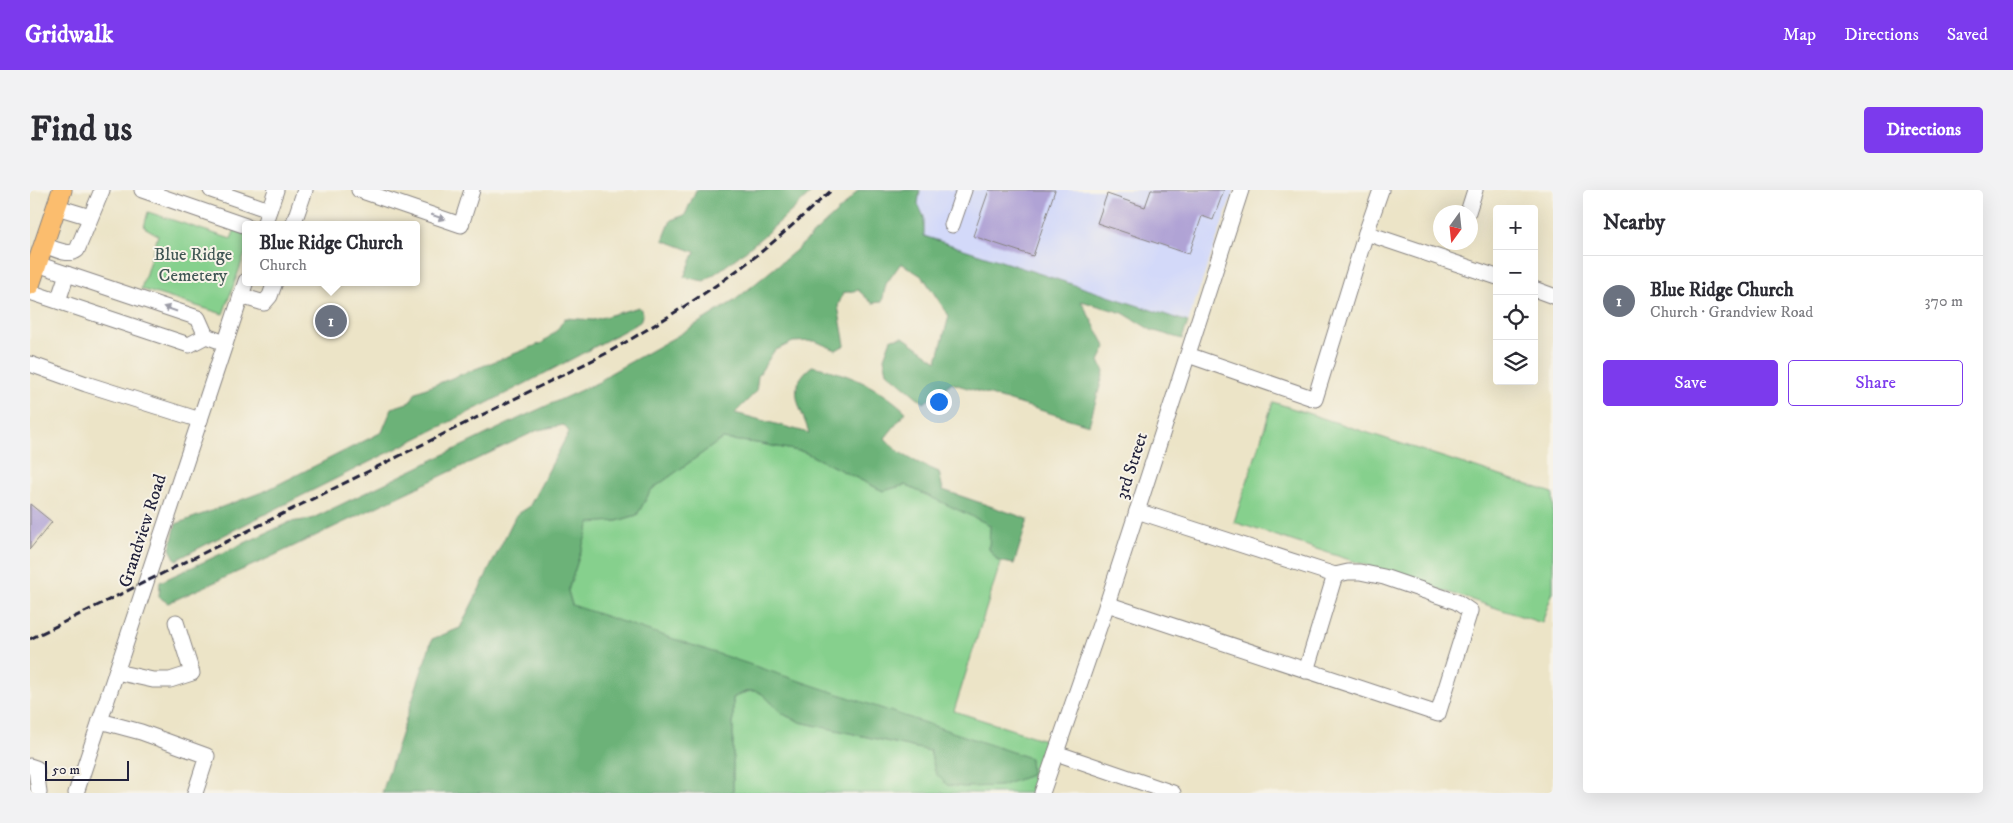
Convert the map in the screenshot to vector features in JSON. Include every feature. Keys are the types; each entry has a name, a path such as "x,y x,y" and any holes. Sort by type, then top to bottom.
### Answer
{"main road":[{"path":"30,285 37,257 60,198"}],"street":[{"path":"37,257 74,253 77,250 102,190"},
{"path":"142,190 242,225"},
{"path":"211,190 269,210"},
{"path":"265,221 276,190"},
{"path":"294,221 305,190"},
{"path":"359,190 461,225 472,190"},
{"path":"952,225 964,190"},
{"name":"3rd Street","path":"1042,793 1107,604 1241,190"},
{"path":"1188,355 1315,399 1381,190"},
{"path":"1470,205 1475,190"},
{"path":"60,198 90,217"},
{"path":"1366,233 1493,276"},
{"path":"37,257 67,274 198,318 206,336 226,343"},
{"path":"58,302 67,274"},
{"name":"Grandview Road","path":"76,793 244,286"},
{"path":"241,296 264,303 270,296 273,286"},
{"path":"1538,290 1553,296"},
{"path":"30,292 189,345 206,336"},
{"path":"30,364 200,420"},
{"path":"1107,604 1438,714 1470,611 1457,602 1384,577 1360,572 1335,575 1137,511"},
{"path":"1306,671 1335,575"},
{"path":"116,672 153,680 170,680 192,673 176,622"},
{"path":"100,722 141,732 207,756 195,793"},
{"path":"1056,753 1173,793"},
{"path":"30,766 36,768 39,793"}],"shaded area":[{"path":"920,190 1234,190 1188,322 924,236 924,217 918,204"}],"green space":[{"path":"696,190 814,190 761,238 704,281 684,277 695,252 663,240 671,220 685,215"},
{"path":"858,190 920,190 918,204 924,217 924,236 1188,322 1182,339 1151,330 1123,313 1081,301 1106,347 1099,361 1104,372 1089,425 951,383 924,403 887,372 884,358 891,339 903,337 937,361 949,316 923,277 901,263 886,284 882,302 872,303 858,290 843,293 838,306 845,345 836,350 815,341 793,342 774,351 758,376 756,392 735,413 809,433 799,406 797,390 804,374 812,366 850,377 874,388 906,412 885,438 903,454 939,472 943,490 1028,519 1014,564 998,561 989,549 990,525 905,485 883,491 804,452 757,443 722,439 651,490 637,515 617,521 590,523 568,591 572,605 1030,758 1031,775 1001,786 964,787 947,785 936,774 930,751 800,722 786,716 766,697 756,691 750,691 733,698 733,793 382,793 432,639 460,628 516,515 529,507 569,432 564,425 538,430 271,557 168,603 159,597 160,582 290,522 311,519 599,382 609,374 734,301 794,252 845,205"},
{"name":"Blue Ridge Cemetery","path":"148,212 231,239 235,229 242,232 242,262 223,314 141,289 158,235 144,227"},
{"path":"639,307 643,313 640,322 525,384 176,560 170,549 176,524 265,491 382,432 392,408 410,402 416,392 542,343 557,330 565,318 593,320"},
{"path":"1273,402 1553,493 1553,591 1542,623 1234,522"},
{"path":"722,439 757,443 804,452 883,491 905,485 991,525 989,549 998,561 1001,561 954,711 1051,742 1033,793 733,793 733,698 750,691 756,691 766,697 786,716 800,722 930,751 936,774 1030,775 572,605 568,591 590,522 617,521 637,515 651,490"}],"building":[{"path":"989,190 1055,190 1033,256 973,236"},
{"path":"1151,190 1224,190 1213,220 1202,216 1189,254 1097,223 1107,194 1145,207"},
{"path":"30,504 52,522 30,549"}],"railway":[{"path":"30,639 607,353 674,313 739,269 775,241 832,190"}],"place":[{"name":"Blue Ridge Church","path":"331,321"}]}
